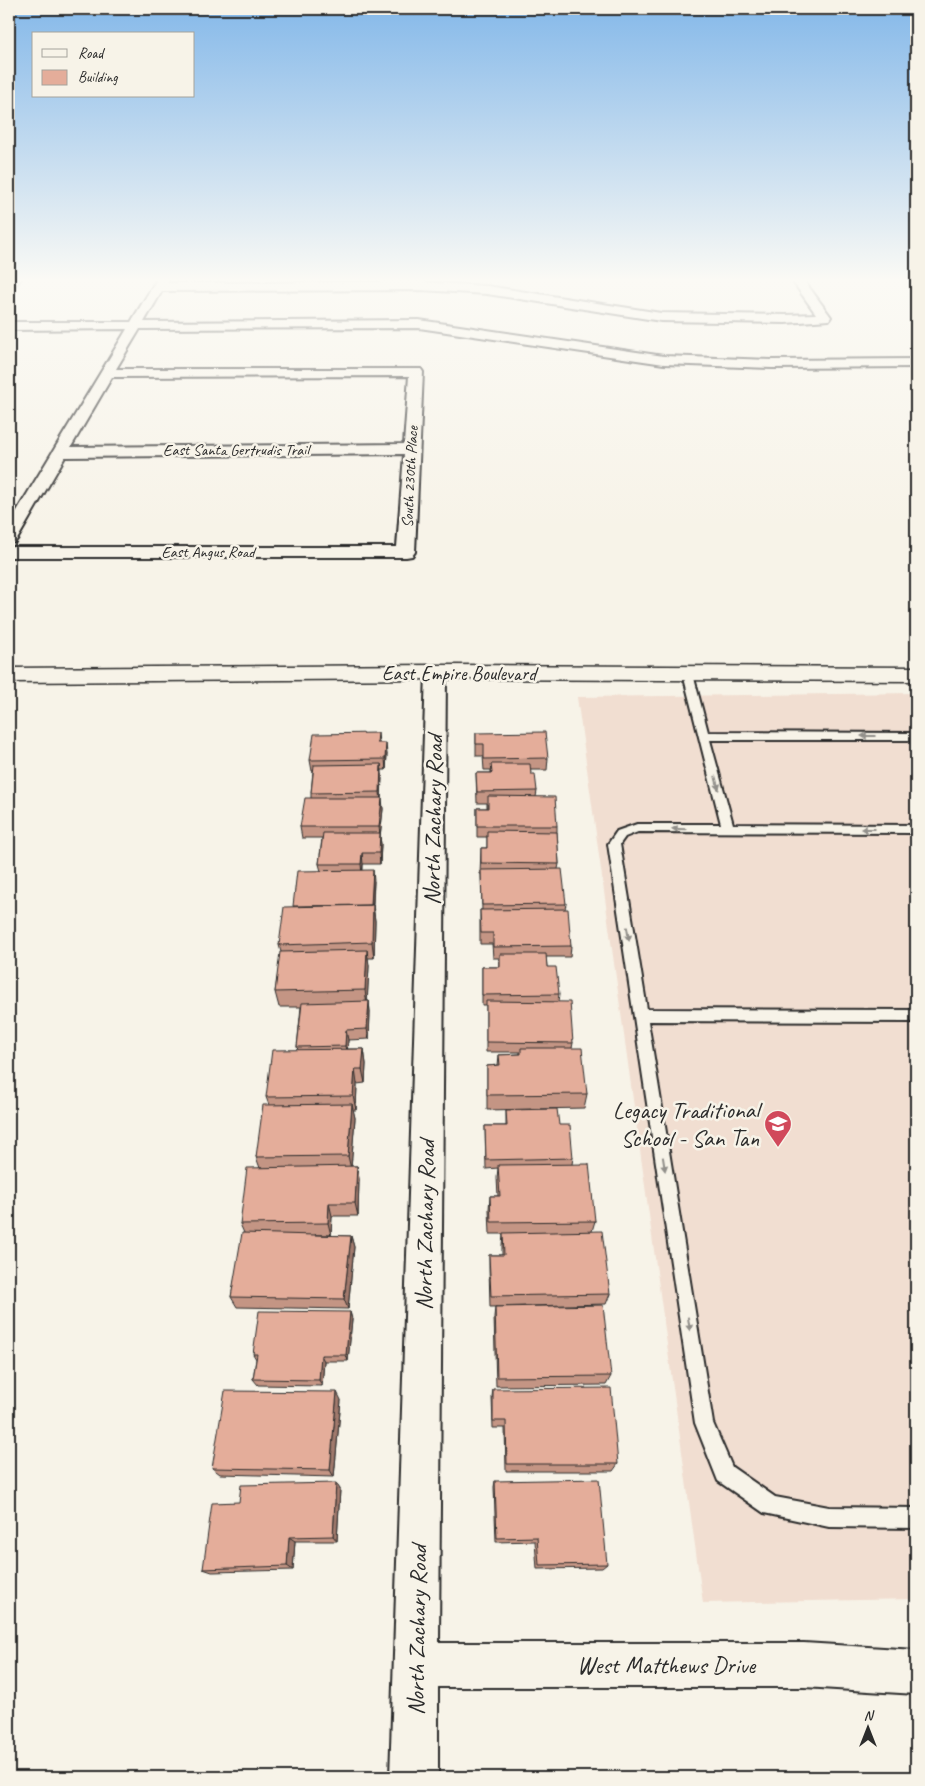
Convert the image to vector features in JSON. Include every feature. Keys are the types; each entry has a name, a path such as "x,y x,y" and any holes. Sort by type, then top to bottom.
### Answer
{"street":[{"path":"9,538 114,362"},
{"path":"776,362 916,363"},
{"name":"South 230th Place","path":"108,373 416,372 406,552"},
{"name":"East Santa Gertrudis Trail","path":"61,452 412,449"},
{"name":"East Angus Road","path":"9,552 406,552"},
{"name":"East Empire Boulevard","path":"9,675 436,672 914,673"},
{"name":"North Zachary Road","path":"414,1777 436,672"},
{"name":"West Matthews Drive","path":"416,1665 804,1665 916,1672"}],"lane":[{"path":"688,674 728,829"},
{"path":"705,736 916,736"},
{"path":"916,829 638,828 621,834 614,844 704,1423 725,1474 770,1506 829,1517 916,1518"},
{"path":"641,1015 916,1016"}],"shaded area":[{"name":"Legacy Traditional School - San Tan","path":"916,693 916,1599 703,1603 577,697"}],"building":[{"path":"545,732 548,758 484,759 484,744 476,744 476,733"},
{"path":"378,733 377,743 386,743 385,759 310,760 314,734"},
{"path":"381,764 380,792 311,793 314,765"},
{"path":"491,764 530,764 531,774 535,774 537,791 477,792 476,773 492,773"},
{"path":"488,796 555,797 557,826 477,826 477,808 488,808"},
{"path":"305,798 382,798 379,827 300,827"},
{"path":"487,831 557,832 559,864 481,863 481,848 487,848"},
{"path":"323,833 380,833 379,853 362,853 361,864 319,864"},
{"path":"562,869 566,904 482,905 481,870"},
{"path":"373,870 371,905 293,906 297,871"},
{"path":"373,905 372,942 279,945 284,907"},
{"path":"568,909 571,946 493,947 493,933 481,933 480,910"},
{"path":"367,950 365,990 275,992 280,952"},
{"path":"500,954 546,954 547,967 556,967 559,994 482,995 482,967 500,967"},
{"path":"369,1001 367,1029 346,1030 345,1046 297,1047 302,1003"},
{"path":"486,1001 570,1002 573,1043 486,1042"},
{"path":"521,1048 582,1048 587,1094 487,1095 487,1066 500,1065 499,1055 521,1054"},
{"path":"364,1049 362,1069 355,1069 353,1096 266,1097 272,1050"},
{"path":"352,1104 348,1156 256,1157 263,1105"},
{"path":"557,1109 559,1125 570,1125 573,1158 486,1160 485,1126 507,1126 506,1110"},
{"path":"589,1164 595,1221 491,1222 490,1196 500,1196 498,1165"},
{"path":"357,1166 355,1203 329,1203 328,1223 240,1224 247,1168"},
{"path":"602,1231 610,1294 491,1296 489,1255 504,1255 503,1233"},
{"path":"242,1233 351,1236 344,1299 231,1297"},
{"path":"603,1305 611,1376 497,1377 495,1307"},
{"path":"259,1311 350,1312 346,1355 321,1355 319,1380 253,1379 257,1354 253,1354"},
{"path":"611,1388 618,1464 507,1464 506,1421 493,1421 493,1389"},
{"path":"225,1391 337,1392 330,1470 212,1468"},
{"path":"599,1479 607,1564 539,1565 537,1537 497,1538 495,1481"},
{"path":"336,1483 333,1536 289,1537 287,1566 203,1569 212,1503 239,1502 241,1485"}],"place":[{"name":"Legacy Traditional School - San Tan","path":"778,1148"}]}
